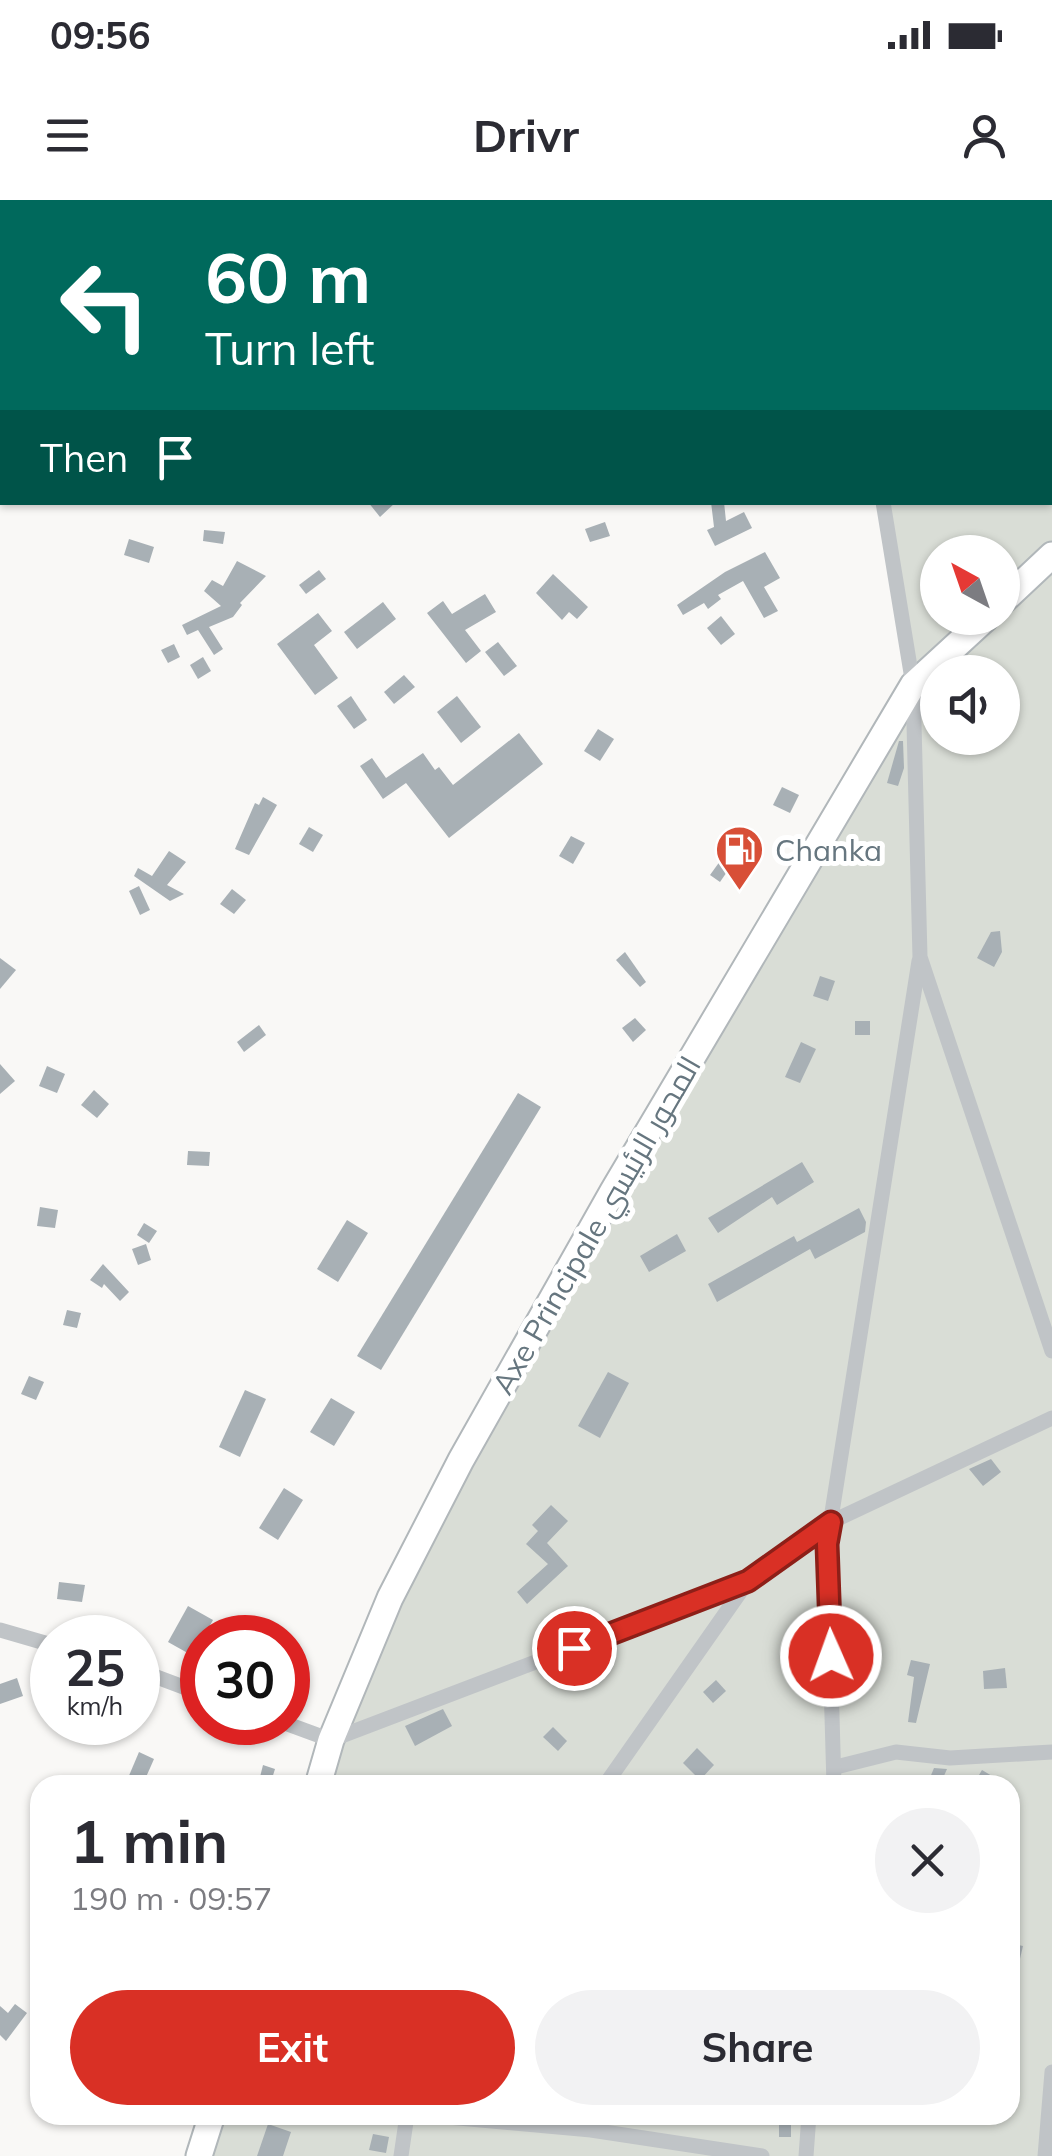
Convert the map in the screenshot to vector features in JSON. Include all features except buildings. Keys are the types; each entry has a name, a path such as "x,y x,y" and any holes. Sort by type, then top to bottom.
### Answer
{"main road":[{"path":"1020,585 1052,555"},
{"name":"Axe Principale المحور الرئيسي","path":"321,1775 331,1740 390,1598 461,1460 613,1191 913,685 967,635"},
{"path":"198,2156 209,2125"}],"street":[{"path":"835,1775 827,1544 920,957 913,685 883,505"},
{"path":"920,957 1052,1351"},
{"path":"310,1732 331,1740 748,1581 831,1522 1052,1418"},
{"path":"612,1775 748,1581"},
{"path":"0,1630 30,1639"},
{"path":"836,1767 896,1752 950,1758 1052,1752"},
{"path":"1045,2156 1052,2072"},
{"path":"401,2156 406,2125"},
{"path":"537,2125 762,2156"},
{"path":"806,2156 808,2125"}],"shaded area":[{"path":"883,505 1052,505 1052,2156 198,2156 209,2125 1020,2125 1020,1775 322,1775 390,1598 913,686"}],"place":[{"name":"Chanka","path":"740,892"}],"route":[{"path":"574,1648 748,1581 831,1522 827,1544 831,1656"}]}
